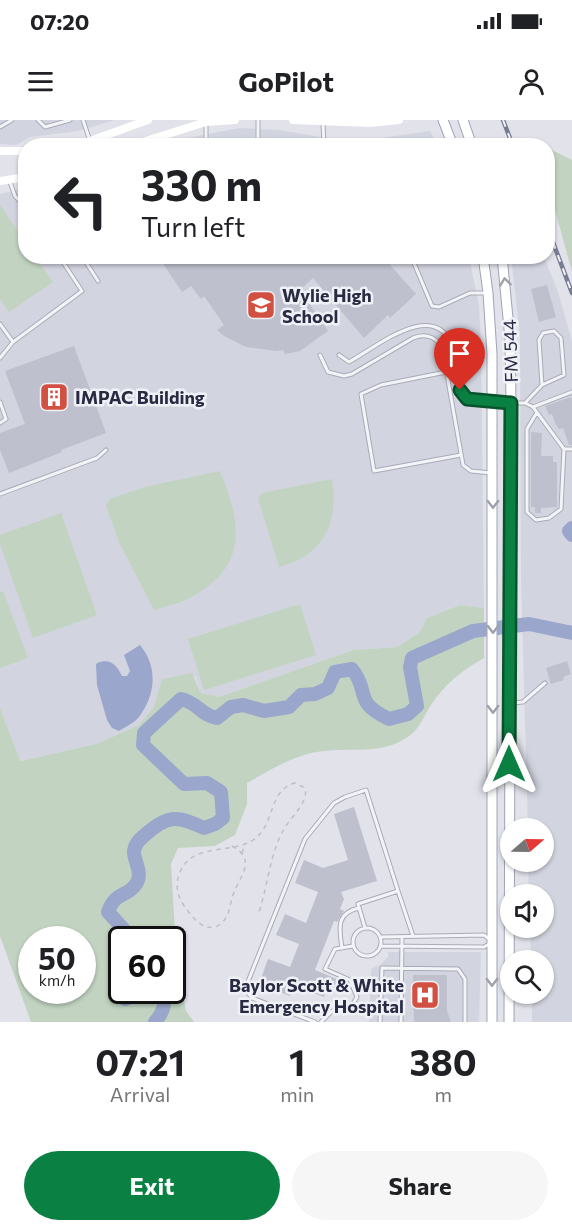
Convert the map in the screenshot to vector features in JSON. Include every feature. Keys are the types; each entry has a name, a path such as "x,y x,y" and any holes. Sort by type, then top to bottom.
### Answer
{"main road":[{"path":"103,138 148,120"},
{"path":"154,138 205,121 235,120"},
{"path":"293,120 378,123 399,120"},
{"path":"443,120 450,138"},
{"path":"462,120 469,138"},
{"path":"0,151 18,151"},
{"name":"FM 544","path":"484,264 488,293 493,473 492,1022"},
{"name":"FM 544","path":"503,264 508,305 511,403 509,1022"},
{"path":"492,403 511,403"},
{"path":"492,941 509,942"}],"lane":[{"path":"0,127 12,120"},
{"path":"38,120 45,127 70,120"},
{"path":"83,120 89,138"},
{"path":"258,120 258,138"},
{"path":"205,121 206,138"},
{"path":"323,121 324,138"},
{"path":"5,181 18,199"},
{"path":"0,358 13,342 82,291 64,264"},
{"path":"87,264 98,281"},
{"path":"414,264 432,306 439,307 470,293 488,293"},
{"path":"0,324 13,342"},
{"path":"339,355 349,362 408,328 426,324 437,327 448,337 454,351 460,390 467,399 492,403"},
{"path":"525,403 542,385 564,375 561,338 554,331 543,333 539,340 542,385"},
{"path":"320,355 328,372 344,376 352,374 413,338 426,335 437,341 441,346 460,455 467,469 493,473"},
{"path":"446,372 381,385 361,394 374,471 460,455"},
{"path":"533,407 572,392"},
{"path":"0,402 6,419 0,423"},
{"path":"511,403 525,403 533,407 564,449 561,509 549,518 536,520 527,512 527,429 536,414"},
{"path":"564,449 572,449"},
{"path":"0,494 97,458 105,450"},
{"path":"510,703 523,702 545,683"},
{"path":"315,1022 252,998 245,989 300,848 318,821 339,799 366,790 413,936"},
{"path":"365,928 358,904 398,891"},
{"path":"342,948 339,929 344,915 348,910 359,908"},
{"path":"365,928 375,930 381,937 381,946 376,954 367,957 358,954 353,946 354,936 365,928"},
{"path":"381,937 484,935 492,941 484,947 381,946"},
{"path":"401,1022 402,937"},
{"path":"321,1022 332,1011 351,1007 357,997 350,980 325,969 335,949 353,946"},
{"path":"380,1022 382,968 458,969 465,979 465,1022"}],"path":[{"path":"232,846 242,854 246,862 245,872 234,893 229,913 219,925 212,928 204,927 194,918 177,894 179,874 194,856 212,849 245,844 258,837 264,829 274,802 285,788 295,783 302,785 306,793 276,844 266,893 258,915"},
{"path":"242,854 245,844"}],"shaded area":[{"path":"0,120 115,120 78,131 18,138 17,145 0,144"},
{"path":"240,128 279,130 327,138 189,138"},
{"path":"430,131 434,138 381,138"},
{"path":"18,190 18,264 470,264 479,306 481,344 484,608 460,605 427,618 420,632 397,647 353,650 219,697 201,693 195,676 154,707 139,725 96,744 19,761 0,708 0,194"},
{"path":"512,264 547,264 558,292 572,341 572,1022 532,1022 532,1004 554,1004 554,950 531,950 530,938 554,938 554,884 529,884 528,872 554,872 554,818 528,818 521,578 520,335"},
{"name":"Baylor Scott & White Emergency Hospital","path":"388,952 481,952 479,1022 369,1022 371,969 380,965 388,957"}],"green space":[{"path":"555,152 572,160 572,272 555,210"},
{"path":"0,205 18,232 18,264 40,264 53,282 9,312 0,299"},
{"path":"220,471 233,508 235,541 232,556 224,571 211,584 189,598 154,610 119,542 106,506 110,499 145,487"},
{"path":"332,479 333,510 325,535 307,554 279,567 258,498 262,493"},
{"path":"61,513 97,615 33,638 0,544 0,535"},
{"path":"3,591 28,658 0,668 0,592"},
{"path":"300,604 316,655 204,690 188,639"},
{"path":"460,605 484,608 484,658 463,671 446,687 435,699 412,734 397,743 380,748 333,750 303,755 247,783 247,804 235,835 215,846 178,848 171,864 175,926 108,926 108,1004 185,1004 186,1011 194,1022 31,1022 25,1004 96,1004 96,926 18,926 18,986 0,936 0,708 20,761 96,744 139,725 154,707 162,679 192,673 201,693 219,697 353,650 397,647 420,632 427,618"}],"water":[{"path":"140,645 150,662 152,690 139,717 119,731 112,728 107,720 97,685 96,665 109,662 115,665 122,676 127,676 130,671 124,655"}],"building":[{"name":"Wylie High School","path":"163,264 389,264 416,294 390,318 388,315 364,338 313,278 300,290 328,331 300,351 285,354 283,350 246,347 224,336 217,330 224,325 204,296 201,299 191,286 182,292"},
{"path":"547,285 556,317 539,322 531,289"},
{"name":"IMPAC Building","path":"74,346 106,433 9,473 0,450 0,433 25,424 5,371"},
{"path":"571,397 572,445 569,445 563,428 559,429 552,414 549,415 545,406"},
{"path":"531,432 542,433 541,456 553,456 553,462 557,462 557,507 541,508 541,513 535,513 535,507 531,507"},
{"path":"567,661 571,674 563,677 564,680 551,684 546,668"},
{"path":"354,807 377,881 341,892 344,899 340,909 344,911 337,922 334,921 315,970 339,980 334,993 326,991 324,997 295,986 290,996 259,984 268,959 290,967 299,944 276,935 285,914 306,923 318,892 295,883 304,860 323,868 348,860 334,814"},
{"path":"413,975 447,975 447,1011 451,1022 414,1022"}],"waterway":[{"path":"572,528 569,531 572,535"},
{"path":"121,926 108,912 114,900 133,888 138,880 139,872 134,853 138,842 154,828 168,820 180,819 204,828 223,818 221,792 207,783 184,784 143,745 144,733 181,699 217,718 231,707 243,705 264,711 289,707 301,695 315,694 328,688 335,672 352,669 361,684 366,702 389,719 408,714 417,706 410,667 412,658 473,631 529,624 572,633"},
{"path":"155,1022 161,1014 163,1004"}],"railway":[{"path":"503,120 510,138"},
{"path":"555,248 572,293"}],"place":[{"name":"Wylie High School","path":"261,305"},
{"name":"IMPAC Building","path":"54,397"},
{"name":"Baylor Scott & White Emergency Hospital","path":"425,995"}],"route":[{"path":"460,390 467,399 511,403 509,764"}]}
